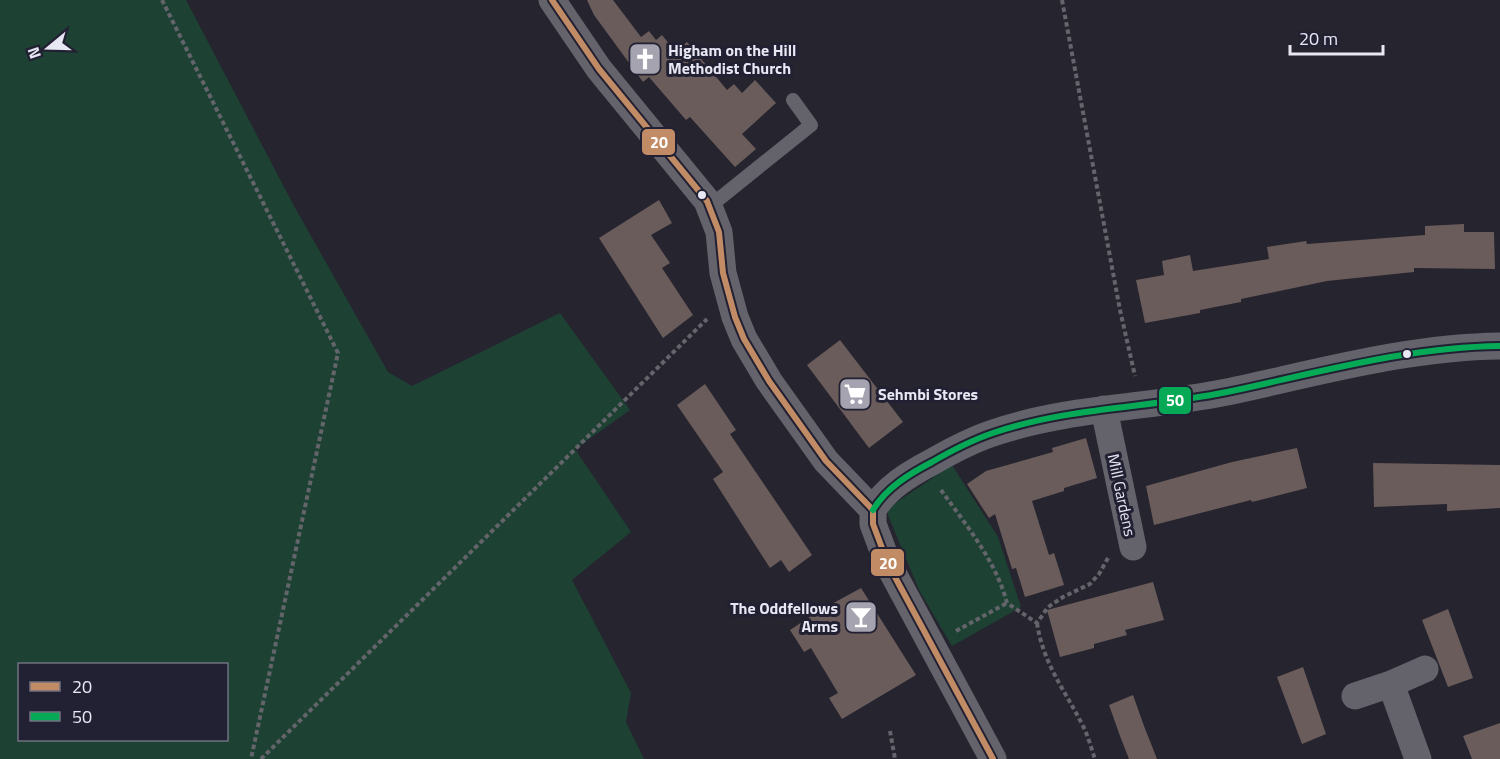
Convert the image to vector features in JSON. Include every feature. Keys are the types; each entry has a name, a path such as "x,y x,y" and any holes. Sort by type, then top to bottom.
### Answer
{"street":[{"path":"552,0 599,69 710,207 719,232 723,273 729,297 744,339 769,381 826,461 873,510"},
{"path":"993,759 888,564 873,524 873,510 880,497 898,482 955,449 993,433 1037,421 1104,409 1224,393 1384,358 1429,351 1500,346"},
{"name":"Mill Gardens","path":"1104,409 1133,547"},
{"path":"1355,696 1425,669"},
{"path":"1391,684 1418,759"}],"lane":[{"path":"710,207 811,125 793,100"}],"path":[{"path":"162,0 338,352 251,759"},
{"path":"1062,0 1118,298 1141,405"},
{"path":"261,759 729,297"},
{"path":"923,466 987,558 1003,589 1007,603 1037,623 1040,643 1046,658 1083,725 1095,759"},
{"name":"Mill Gardens","path":"1037,623 1048,607 1089,584 1099,574 1107,559 1133,547"},
{"path":"932,645 1007,603"},
{"path":"890,731 895,759"}],"green space":[{"path":"0,0 186,0 294,206 388,372 412,386 560,313 630,410 575,449 631,532 572,580 631,693 626,722 644,759 0,759"},
{"path":"952,465 998,537 1021,607 952,646 919,590 888,515 888,510"}],"building":[{"path":"587,0 613,0 641,37 649,31 656,40 662,35 675,51 687,42 727,90 734,84 742,93 755,80 776,103 742,134 756,149 735,167 690,117 686,120 649,77 643,82 594,15"},
{"path":"659,200 672,223 651,235 670,263 662,268 693,315 663,338 599,238"},
{"path":"1464,224 1464,232 1494,232 1495,269 1414,268 1414,272 1327,281 1241,299 1241,302 1200,310 1200,313 1145,323 1136,280 1164,275 1162,261 1190,255 1193,271 1269,259 1267,247 1306,241 1307,244 1425,235 1425,226"},
{"name":"Sehmbi Stores","path":"840,340 903,422 869,448 807,365"},
{"path":"705,384 736,430 730,434 812,555 789,572 781,560 770,568 713,479 723,472 677,405"},
{"path":"1086,438 1097,478 1032,501 1049,555 1054,553 1064,585 1025,597 1016,568 1012,569 995,514 989,518 967,484 986,471 1053,452 1052,448"},
{"path":"1297,448 1307,488 1154,525 1146,486 1232,462"},
{"path":"1373,463 1500,465 1500,508 1447,511 1447,504 1374,507"},
{"path":"1153,582 1164,620 1125,630 1127,635 1094,644 1094,648 1060,657 1047,610"},
{"path":"861,588 916,675 842,719 829,698 838,693 811,648 804,652 790,630"},
{"path":"1448,609 1473,678 1448,687 1422,620"},
{"path":"1303,667 1326,734 1302,744 1277,677"},
{"path":"1133,695 1157,759 1129,759 1120,736 1109,705"},
{"path":"1500,723 1500,759 1472,759 1463,736"}],"transit line":[{"name":"20","path":"552,0 599,69 707,201 719,232 723,273 735,317 744,339 769,381 826,461 873,510 873,524 888,564 993,759"},
{"name":"50","path":"873,510 891,488 915,471 969,442 1022,424 1080,413 1227,392 1396,356 1465,347 1500,346"}],"place":[{"name":"Higham on the Hill Methodist Church","path":"645,59"},
{"name":"Sehmbi Stores","path":"855,394"},
{"name":"The Oddfellows Arms","path":"861,617"}]}
